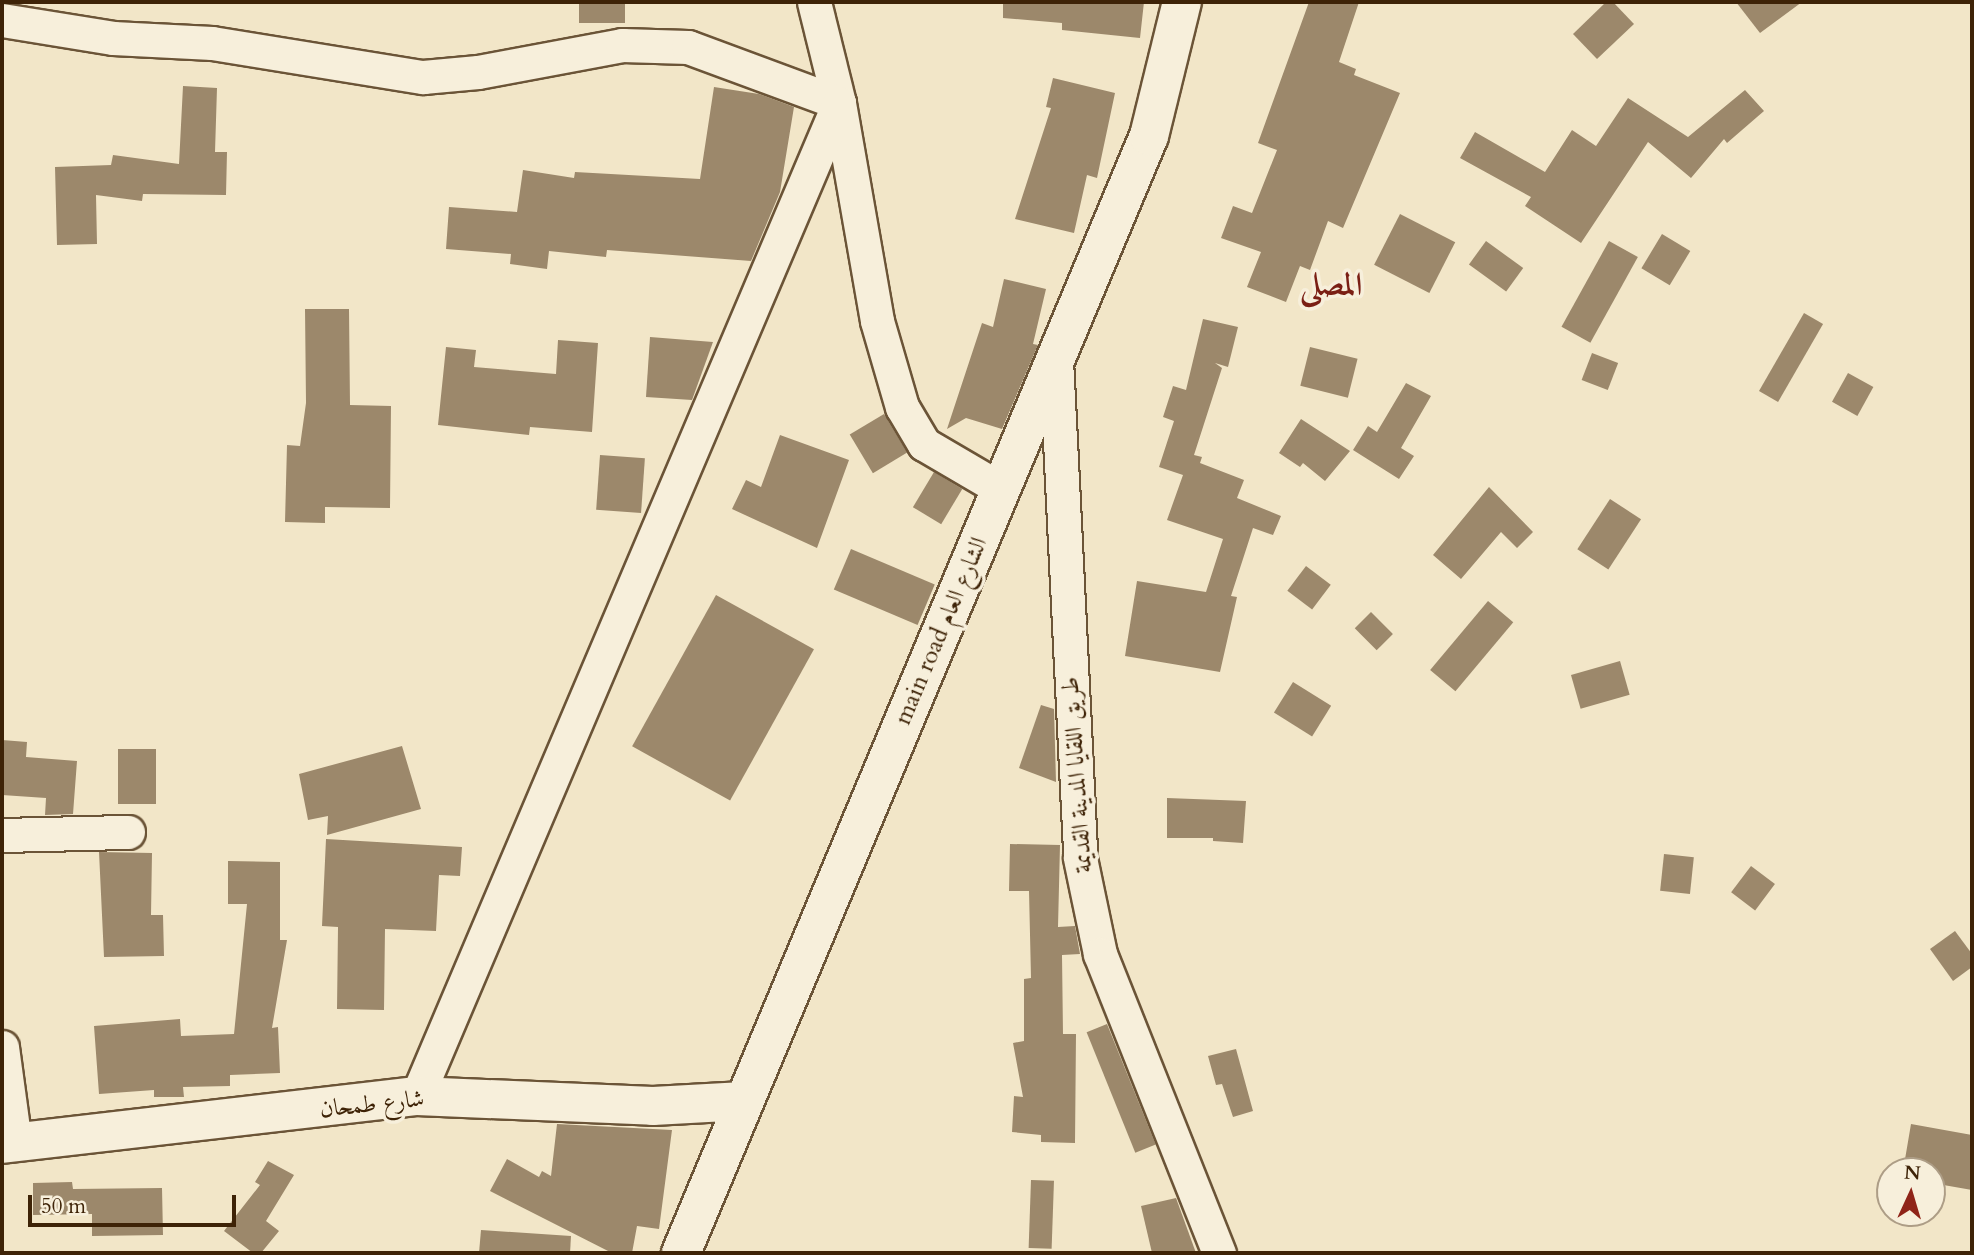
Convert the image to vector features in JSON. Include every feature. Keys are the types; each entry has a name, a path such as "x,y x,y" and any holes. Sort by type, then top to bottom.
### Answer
{"main road":[{"name":"main road الشارع العام","path":"681,1253 1149,136 1182,2"},
{"name":"شارع طمحان","path":"8,1143 417,1096 653,1106 744,1101"}],"street":[{"path":"814,2 839,103 877,321 902,407 924,444 1001,489"},
{"path":"2,20 113,38 212,43 423,76 478,72 622,45 688,47 839,103"},
{"path":"417,1096 839,103"},
{"name":"طريق اللقايا المدينة القديمة","path":"1056,357 1080,858 1100,954 1219,1253"},
{"path":"2,835 128,832"},
{"path":"2,1047 8,1143"}],"building":[{"path":"579,2 625,2 625,23 579,23"},
{"path":"1003,2 1144,2 1140,38 1062,30 1062,23 1003,18"},
{"path":"1309,2 1359,2 1339,62 1356,69 1354,75 1400,93 1343,228 1328,221 1310,270 1300,266 1286,302 1247,287 1261,252 1221,238 1233,206 1252,213 1277,150 1258,143"},
{"path":"1606,2 1613,2 1634,24 1597,59 1573,34"},
{"path":"1736,2 1802,2 1760,33"},
{"path":"1053,78 1115,93 1097,178 1087,175 1074,233 1015,219 1051,108 1046,107"},
{"path":"183,86 217,88 215,152 227,152 226,195 143,194 142,201 96,195 97,244 57,245 55,167 111,165 113,155 179,164"},
{"path":"714,87 759,94 794,107 780,192 751,261 607,250 606,257 549,251 547,269 510,264 511,254 446,249 449,207 517,212 523,170 574,178 575,172 700,179"},
{"path":"1745,90 1764,111 1727,143 1724,139 1691,178 1648,142 1581,243 1525,206 1531,197 1460,158 1475,132 1545,172 1572,130 1596,146 1628,98 1688,137"},
{"path":"1400,214 1455,242 1429,293 1374,265"},
{"path":"1662,234 1690,251 1670,285 1641,268"},
{"path":"1486,241 1523,268 1506,291 1469,264"},
{"path":"1609,241 1638,257 1590,343 1561,327"},
{"path":"1004,279 1046,289 1033,344 1038,345 1002,429 966,418 947,429 982,323 993,327"},
{"path":"305,309 349,309 350,405 391,406 390,508 325,507 325,523 285,522 287,445 300,446 306,403"},
{"path":"1804,313 1823,324 1778,402 1759,391"},
{"path":"1203,319 1238,327 1228,367 1215,363 1222,368 1194,455 1202,457 1200,463 1244,480 1237,498 1281,516 1273,535 1253,528 1231,596 1237,597 1220,672 1125,656 1137,581 1206,592 1223,539 1167,520 1183,475 1159,467 1174,421 1163,417 1173,386 1186,390"},
{"path":"650,337 713,342 692,400 646,397"},
{"path":"558,340 598,343 592,432 530,427 529,435 438,425 446,347 476,350 474,367 556,374"},
{"path":"1310,347 1358,359 1348,398 1300,386"},
{"path":"1592,353 1618,363 1608,390 1582,380"},
{"path":"1848,373 1873,387 1857,416 1832,402"},
{"path":"1406,383 1431,396 1401,448 1414,456 1399,479 1353,450 1368,426 1377,432"},
{"path":"884,414 907,453 873,473 850,435"},
{"path":"1301,419 1350,451 1325,481 1303,463 1300,467 1279,453"},
{"path":"780,435 849,460 817,548 732,509 746,480 761,487"},
{"path":"600,455 645,458 641,513 596,510"},
{"path":"934,472 962,489 941,524 913,507"},
{"path":"1489,487 1533,532 1517,548 1501,532 1461,579 1433,555"},
{"path":"1610,499 1641,519 1608,569 1577,549"},
{"path":"851,549 935,585 918,625 834,590"},
{"path":"1306,566 1331,585 1312,609 1287,591"},
{"path":"716,595 814,649 730,801 632,746"},
{"path":"1488,601 1513,622 1455,691 1430,670"},
{"path":"1371,612 1393,634 1377,650 1355,628"},
{"path":"1620,661 1630,695 1581,709 1571,675"},
{"path":"1293,682 1331,706 1312,736 1274,713"},
{"path":"1041,705 1054,709 1056,782 1019,768"},
{"path":"2,740 27,742 26,757 77,761 73,814 45,815 46,798 2,795"},
{"path":"402,746 421,809 327,835 328,816 308,820 299,774"},
{"path":"118,749 156,749 156,804 118,804"},
{"path":"1167,798 1246,801 1243,843 1213,841 1213,838 1167,838"},
{"path":"326,839 462,847 460,876 439,875 436,931 385,929 384,1010 337,1009 338,927 322,926"},
{"path":"1010,844 1060,845 1058,927 1075,926 1080,954 1062,955 1063,1034 1076,1034 1075,1143 1041,1142 1041,1135 1012,1132 1014,1096 1023,1097 1013,1043 1024,1041 1024,979 1031,978 1029,891 1009,891"},
{"path":"99,852 152,853 151,915 163,915 164,956 104,957"},
{"path":"1664,854 1694,857 1690,894 1660,891"},
{"path":"228,861 280,862 280,940 287,940 272,1028 278,1027 280,1073 230,1075 230,1086 183,1087 184,1097 154,1097 154,1090 99,1094 94,1026 180,1019 181,1036 234,1034 247,904 228,904"},
{"path":"1751,866 1775,884 1755,910 1731,892"},
{"path":"1955,931 1972,954 1972,967 1953,981 1930,949"},
{"path":"1107,1024 1156,1145 1135,1153 1087,1032"},
{"path":"1236,1049 1253,1111 1233,1117 1222,1084 1216,1085 1208,1056"},
{"path":"557,1124 672,1130 659,1229 637,1226 632,1253 612,1253 490,1191 507,1159 539,1177 542,1171 551,1176"},
{"path":"1911,1124 1972,1135 1972,1190 1946,1185 1946,1157 1905,1157"},
{"path":"268,1161 294,1175 266,1221 279,1231 261,1253 253,1253 224,1231 260,1185 255,1182"},
{"path":"1031,1180 1054,1181 1052,1249 1029,1248"},
{"path":"72,1182 73,1189 162,1188 163,1235 92,1236 92,1214 33,1215 33,1183"},
{"path":"1176,1198 1196,1253 1152,1253 1141,1206"},
{"path":"481,1230 571,1236 570,1253 479,1253"}],"district":[{"name":"المصلى","path":"1331,285"}]}
